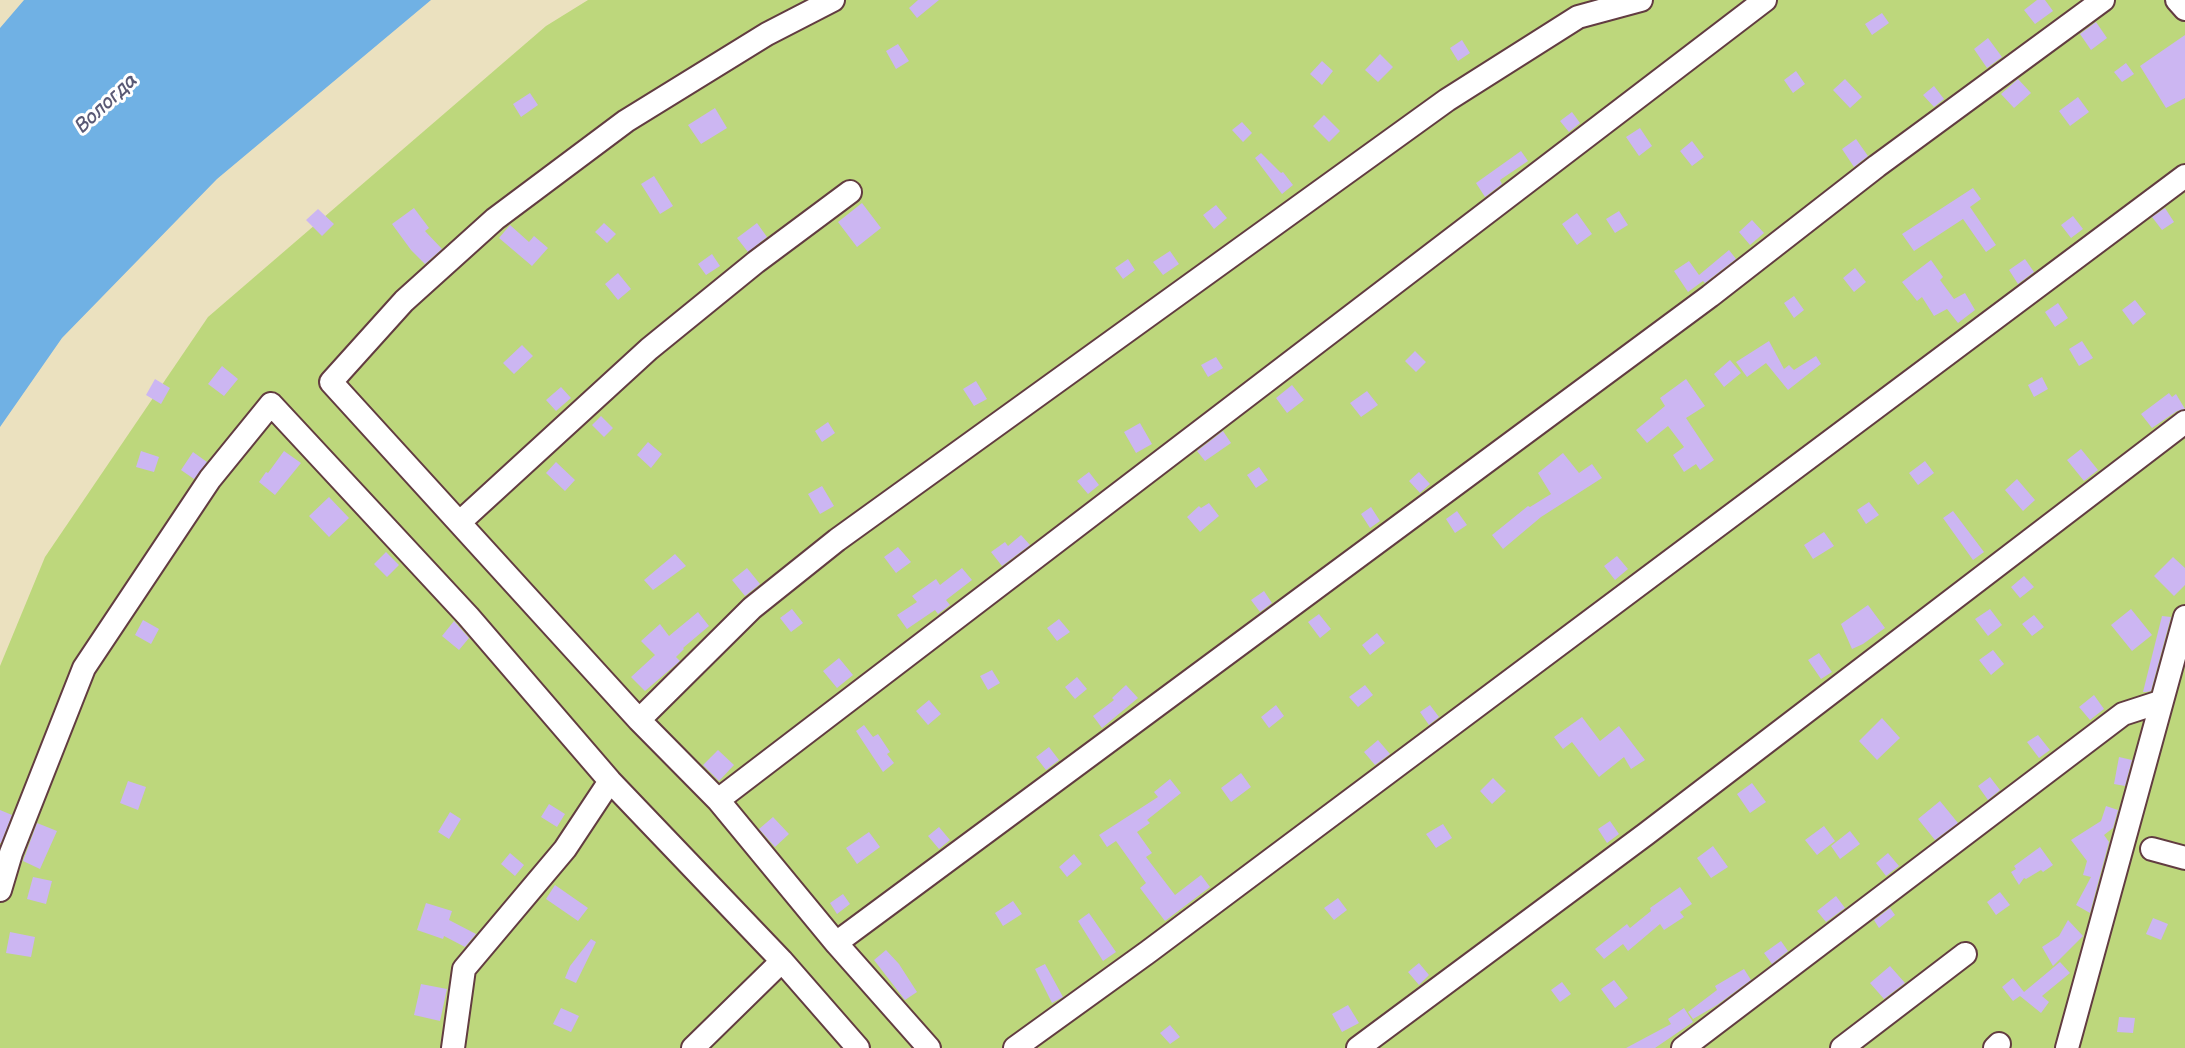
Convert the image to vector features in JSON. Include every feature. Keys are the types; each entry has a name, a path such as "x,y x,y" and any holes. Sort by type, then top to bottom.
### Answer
{"street":[{"path":"833,0 767,34 626,121 495,219 404,301 331,382 639,720 718,800 836,943 929,1048"},
{"path":"639,720 752,608 837,540 1447,100 1578,17 1641,0"},
{"path":"718,800 1765,0"},
{"path":"836,943 1710,296 1877,166 2103,0"},
{"path":"2177,0 2185,9"},
{"path":"1015,1048 1224,895 2185,176"},
{"path":"460,522 650,349 756,262 850,192"},
{"path":"0,890 11,853 84,668 210,478 271,404 468,616 610,781 782,961 858,1048"},
{"path":"1358,1048 1646,834 2185,422"},
{"path":"2067,1048 2185,617"},
{"path":"1683,1048 2123,714 2160,702"},
{"path":"453,1048 464,969 565,849 610,781"},
{"path":"2152,849 2185,858"},
{"path":"1842,1048 1965,954"},
{"path":"693,1048 782,961"}],"green space":[{"path":"588,0 2185,0 2185,1048 0,1048 0,666 45,557 208,317 546,26"}],"water":[{"name":"Вологда","path":"24,0 431,0 217,179 62,338 0,427 0,28"}],"building":[{"path":"918,0 939,0 917,18 909,8"},
{"path":"2037,0 2045,0 2053,11 2035,24 2024,10"},
{"path":"1882,13 1889,23 1872,35 1865,24"},
{"path":"2096,22 2107,38 2091,50 2080,34"},
{"path":"2185,35 2185,98 2166,108 2140,66"},
{"path":"1988,38 2002,57 1987,68 1974,49"},
{"path":"1462,40 1470,53 1458,61 1450,48"},
{"path":"898,44 909,61 896,69 886,51"},
{"path":"1380,54 1393,67 1378,82 1365,70"},
{"path":"1322,61 1333,71 1322,85 1310,74"},
{"path":"2126,63 2134,74 2122,82 2114,72"},
{"path":"1796,71 1805,84 1793,93 1784,80"},
{"path":"1845,79 1862,97 1850,108 1833,90"},
{"path":"2018,79 2031,93 2014,108 2001,94"},
{"path":"1934,86 1944,99 1934,107 1923,95"},
{"path":"530,93 538,105 521,117 513,104"},
{"path":"2078,97 2089,112 2070,126 2059,111"},
{"path":"715,108 727,128 701,144 688,125"},
{"path":"1572,112 1580,123 1569,132 1560,121"},
{"path":"1324,115 1340,131 1329,142 1313,126"},
{"path":"1242,122 1252,133 1243,142 1232,130"},
{"path":"1640,128 1652,146 1639,156 1626,137"},
{"path":"1856,139 1868,156 1854,167 1842,149"},
{"path":"1692,141 1704,157 1692,166 1680,151"},
{"path":"1521,151 1528,161 1500,180 1502,184 1485,197 1476,183"},
{"path":"1261,153 1281,173 1283,172 1293,185 1282,194 1255,158"},
{"path":"654,176 673,206 660,214 641,184"},
{"path":"1973,188 1981,199 1970,207 1996,245 1986,252 1963,219 1914,251 1902,234"},
{"path":"862,203 881,228 857,247 838,222"},
{"path":"1216,205 1227,218 1214,229 1203,215"},
{"path":"414,208 429,228 425,231 442,249 425,264 411,250 392,224"},
{"path":"2165,208 2174,222 2162,230 2152,217"},
{"path":"318,209 334,224 322,236 306,220"},
{"path":"1619,211 1628,225 1615,233 1606,219"},
{"path":"1577,213 1592,234 1577,245 1562,224"},
{"path":"2073,216 2083,229 2071,238 2061,225"},
{"path":"1752,220 1764,233 1750,245 1739,232"},
{"path":"604,223 616,234 607,243 595,232"},
{"path":"757,223 767,237 748,252 737,238"},
{"path":"510,225 529,242 534,236 548,248 532,266 499,238"},
{"path":"1729,250 1736,259 1705,283 1703,281 1688,292 1674,271 1689,261 1699,275"},
{"path":"1170,251 1179,264 1163,275 1153,262"},
{"path":"712,254 720,266 706,275 698,264"},
{"path":"1128,259 1135,270 1123,279 1115,268"},
{"path":"2025,259 2034,272 2018,284 2009,270"},
{"path":"1931,260 1943,277 1940,280 1954,299 1965,293 1975,310 1958,323 1947,309 1934,316 1922,297 1917,301 1902,282"},
{"path":"1855,268 1866,282 1854,292 1843,278"},
{"path":"618,273 631,289 618,300 605,284"},
{"path":"1794,296 1804,310 1794,318 1784,303"},
{"path":"2135,300 2146,314 2133,325 2122,310"},
{"path":"2058,303 2068,318 2055,327 2045,312"},
{"path":"1769,341 1784,369 1789,365 1794,370 1816,356 1821,364 1788,390 1766,363 1747,377 1736,362"},
{"path":"2082,341 2093,358 2079,366 2069,349"},
{"path":"522,345 533,356 514,374 503,363"},
{"path":"1415,351 1426,362 1416,372 1405,361"},
{"path":"1216,357 1223,368 1208,377 1201,365"},
{"path":"1730,360 1741,373 1724,387 1714,374"},
{"path":"222,366 238,379 224,396 208,384"},
{"path":"2042,377 2048,389 2034,397 2028,385"},
{"path":"155,379 170,388 161,404 146,395"},
{"path":"1686,379 1705,406 1686,418 1714,460 1700,470 1696,464 1684,472 1673,455 1684,447 1668,426 1647,443 1636,430 1665,406 1660,398"},
{"path":"976,381 987,399 974,406 963,389"},
{"path":"1292,385 1304,400 1287,413 1276,398"},
{"path":"561,387 571,398 556,411 546,400"},
{"path":"1367,391 1378,405 1361,417 1350,403"},
{"path":"2169,393 2172,397 2176,394 2185,409 2177,411 2152,428 2141,414"},
{"path":"601,416 613,428 604,437 592,425"},
{"path":"828,422 835,433 822,442 815,431"},
{"path":"1140,423 1152,444 1136,453 1124,432"},
{"path":"1223,431 1231,443 1205,461 1197,451"},
{"path":"648,442 662,454 651,468 637,455"},
{"path":"2081,449 2098,470 2084,481 2067,460"},
{"path":"141,451 159,457 154,472 136,467"},
{"path":"284,451 301,463 275,495 259,482"},
{"path":"193,452 207,462 194,479 181,470"},
{"path":"1563,453 1579,473 1592,464 1602,478 1541,517 1503,549 1492,535 1528,506 1530,507 1551,494 1538,473"},
{"path":"1925,461 1934,473 1918,485 1909,473"},
{"path":"556,462 575,480 565,491 546,473"},
{"path":"1259,467 1268,480 1256,488 1247,475"},
{"path":"1089,472 1099,485 1088,494 1077,481"},
{"path":"1419,472 1430,484 1420,493 1409,481"},
{"path":"2017,479 2035,500 2023,511 2005,490"},
{"path":"822,486 834,506 820,514 808,494"},
{"path":"329,497 349,518 329,537 309,516"},
{"path":"1869,502 1879,515 1866,524 1857,510"},
{"path":"1209,503 1219,516 1200,532 1187,517 1199,506 1201,508"},
{"path":"1371,507 1380,521 1370,528 1361,514"},
{"path":"1457,511 1467,525 1455,533 1446,519"},
{"path":"1953,511 1984,552 1973,560 1943,518"},
{"path":"1824,532 1834,546 1813,559 1804,545"},
{"path":"1021,535 1030,545 1002,566 991,552 1005,542 1008,546"},
{"path":"898,547 911,562 896,573 884,557"},
{"path":"386,552 399,565 387,577 374,564"},
{"path":"675,554 686,566 653,590 644,580"},
{"path":"1617,556 1628,569 1615,580 1604,566"},
{"path":"2173,557 2185,568 2185,585 2174,596 2154,576"},
{"path":"747,568 760,584 745,596 732,580"},
{"path":"962,568 972,580 946,600 950,605 938,614 935,610 907,629 897,615 917,602 912,596 936,579 940,585"},
{"path":"2024,576 2034,587 2020,598 2011,587"},
{"path":"1264,591 1272,603 1260,612 1251,600"},
{"path":"1868,605 1885,628 1852,649 1841,624"},
{"path":"792,609 803,623 791,632 780,618"},
{"path":"1990,609 2002,625 1988,636 1975,619"},
{"path":"2131,609 2152,635 2132,651 2111,625"},
{"path":"698,612 709,626 683,648 676,657 680,661 645,691 631,677 655,655 641,641 660,624 669,636"},
{"path":"1319,614 1331,629 1320,638 1308,622"},
{"path":"2034,615 2044,627 2032,636 2022,624"},
{"path":"2162,616 2171,617 2151,691 2143,692"},
{"path":"1059,619 1070,632 1057,641 1047,628"},
{"path":"143,620 159,629 151,644 135,635"},
{"path":"454,621 469,638 459,650 442,636"},
{"path":"1377,633 1385,643 1370,655 1362,645"},
{"path":"1993,650 2004,664 1991,675 1979,660"},
{"path":"1819,653 1832,672 1821,679 1808,660"},
{"path":"839,658 853,675 837,688 823,671"},
{"path":"992,670 1000,683 988,690 980,676"},
{"path":"1077,677 1087,689 1075,699 1065,687"},
{"path":"1126,685 1138,698 1102,728 1093,716 1114,700 1112,698"},
{"path":"1365,685 1373,695 1358,707 1349,697"},
{"path":"2094,695 2104,709 2090,720 2079,707"},
{"path":"929,700 941,714 928,725 916,711"},
{"path":"1276,705 1284,716 1269,728 1261,717"},
{"path":"1430,705 1439,717 1429,725 1420,712"},
{"path":"1582,717 1600,741 1619,726 1645,760 1631,769 1624,757 1599,777 1572,742 1563,749 1554,737"},
{"path":"1882,718 1900,738 1877,760 1859,741"},
{"path":"864,725 873,737 878,734 890,752 887,754 894,763 883,772 856,731"},
{"path":"2038,735 2050,750 2039,758 2027,742"},
{"path":"1378,740 1390,754 1375,765 1364,752"},
{"path":"1049,747 1059,760 1046,770 1036,757"},
{"path":"718,750 734,765 719,781 703,765"},
{"path":"2119,757 2132,760 2125,786 2114,784"},
{"path":"1241,773 1251,787 1231,802 1221,788"},
{"path":"1990,777 2000,790 1988,800 1978,786"},
{"path":"1493,778 1506,791 1492,804 1480,791"},
{"path":"1170,779 1181,793 1147,820 1150,823 1137,832 1152,853 1146,857 1175,895 1201,875 1210,887 1165,921 1140,888 1146,883 1116,841 1107,847 1099,835 1158,797 1154,792"},
{"path":"128,781 146,787 138,810 120,803"},
{"path":"1752,783 1766,802 1750,813 1737,794"},
{"path":"1940,801 1958,823 1935,840 1918,819"},
{"path":"549,804 565,814 557,827 541,817"},
{"path":"2106,806 2118,810 2113,828 2104,835 2109,842 2090,913 2076,905 2091,877 2083,875 2087,861 2071,840 2101,821"},
{"path":"0,810 12,815 1,843 0,843"},
{"path":"450,812 461,819 449,839 438,832"},
{"path":"773,817 789,834 775,847 759,829"},
{"path":"1610,821 1619,834 1607,843 1598,829"},
{"path":"37,823 57,831 40,869 23,861"},
{"path":"1443,824 1452,838 1436,848 1426,834"},
{"path":"1824,826 1835,841 1817,855 1805,840"},
{"path":"939,827 950,840 939,849 928,836"},
{"path":"1850,831 1860,844 1840,859 1831,846"},
{"path":"869,832 880,847 857,864 846,848"},
{"path":"1713,846 1728,867 1711,878 1697,858"},
{"path":"2040,847 2053,865 2043,872 2041,870 2024,878 2019,885 2011,872 2016,869 2014,866"},
{"path":"510,853 524,865 515,876 501,864"},
{"path":"1888,853 1899,866 1886,876 1876,863"},
{"path":"1074,854 1082,864 1067,877 1059,867"},
{"path":"33,877 52,881 46,904 27,899"},
{"path":"555,885 588,908 578,921 546,899"},
{"path":"1680,887 1692,904 1680,912 1684,917 1664,930 1660,924 1628,951 1623,944 1604,959 1595,949 1627,924 1630,928 1651,911 1650,908"},
{"path":"2000,892 2010,905 1996,915 1987,902"},
{"path":"843,894 850,904 837,914 830,903"},
{"path":"1836,896 1845,908 1826,922 1817,911"},
{"path":"1338,898 1347,910 1334,920 1324,908"},
{"path":"1013,901 1022,914 1003,926 995,913"},
{"path":"426,903 452,911 449,920 476,934 465,947 444,936 443,939 417,930"},
{"path":"1890,908 1895,915 1879,928 1874,920"},
{"path":"1089,913 1116,952 1103,961 1078,921"},
{"path":"2153,918 2168,924 2161,940 2146,934"},
{"path":"2068,920 2083,936 2053,966 2042,947 2059,936"},
{"path":"10,932 35,937 31,957 6,953"},
{"path":"591,939 596,942 576,983 565,978 570,966"},
{"path":"1781,941 1788,951 1772,964 1764,953"},
{"path":"886,950 899,964 917,992 905,1000 874,960"},
{"path":"2060,962 2070,973 2042,996 2049,1002 2041,1013 2020,996 2013,1001 2002,987 2013,978 2024,992"},
{"path":"1419,963 1429,975 1419,985 1408,972"},
{"path":"1045,964 1063,997 1052,1003 1035,969"},
{"path":"1890,966 1905,983 1884,999 1870,983"},
{"path":"1744,969 1751,980 1693,1019 1688,1012 1717,990 1715,986"},
{"path":"1614,980 1628,998 1615,1008 1601,989"},
{"path":"1562,982 1571,994 1560,1002 1551,990"},
{"path":"421,984 447,989 440,1021 414,1015"},
{"path":"1348,1005 1359,1023 1342,1032 1332,1014"},
{"path":"561,1008 579,1016 571,1032 553,1024"},
{"path":"1684,1008 1693,1022 1655,1048 1626,1048 1671,1024 1668,1019"},
{"path":"2119,1017 2135,1018 2133,1033 2117,1032"},
{"path":"1170,1025 1180,1037 1170,1044 1160,1033"}]}
